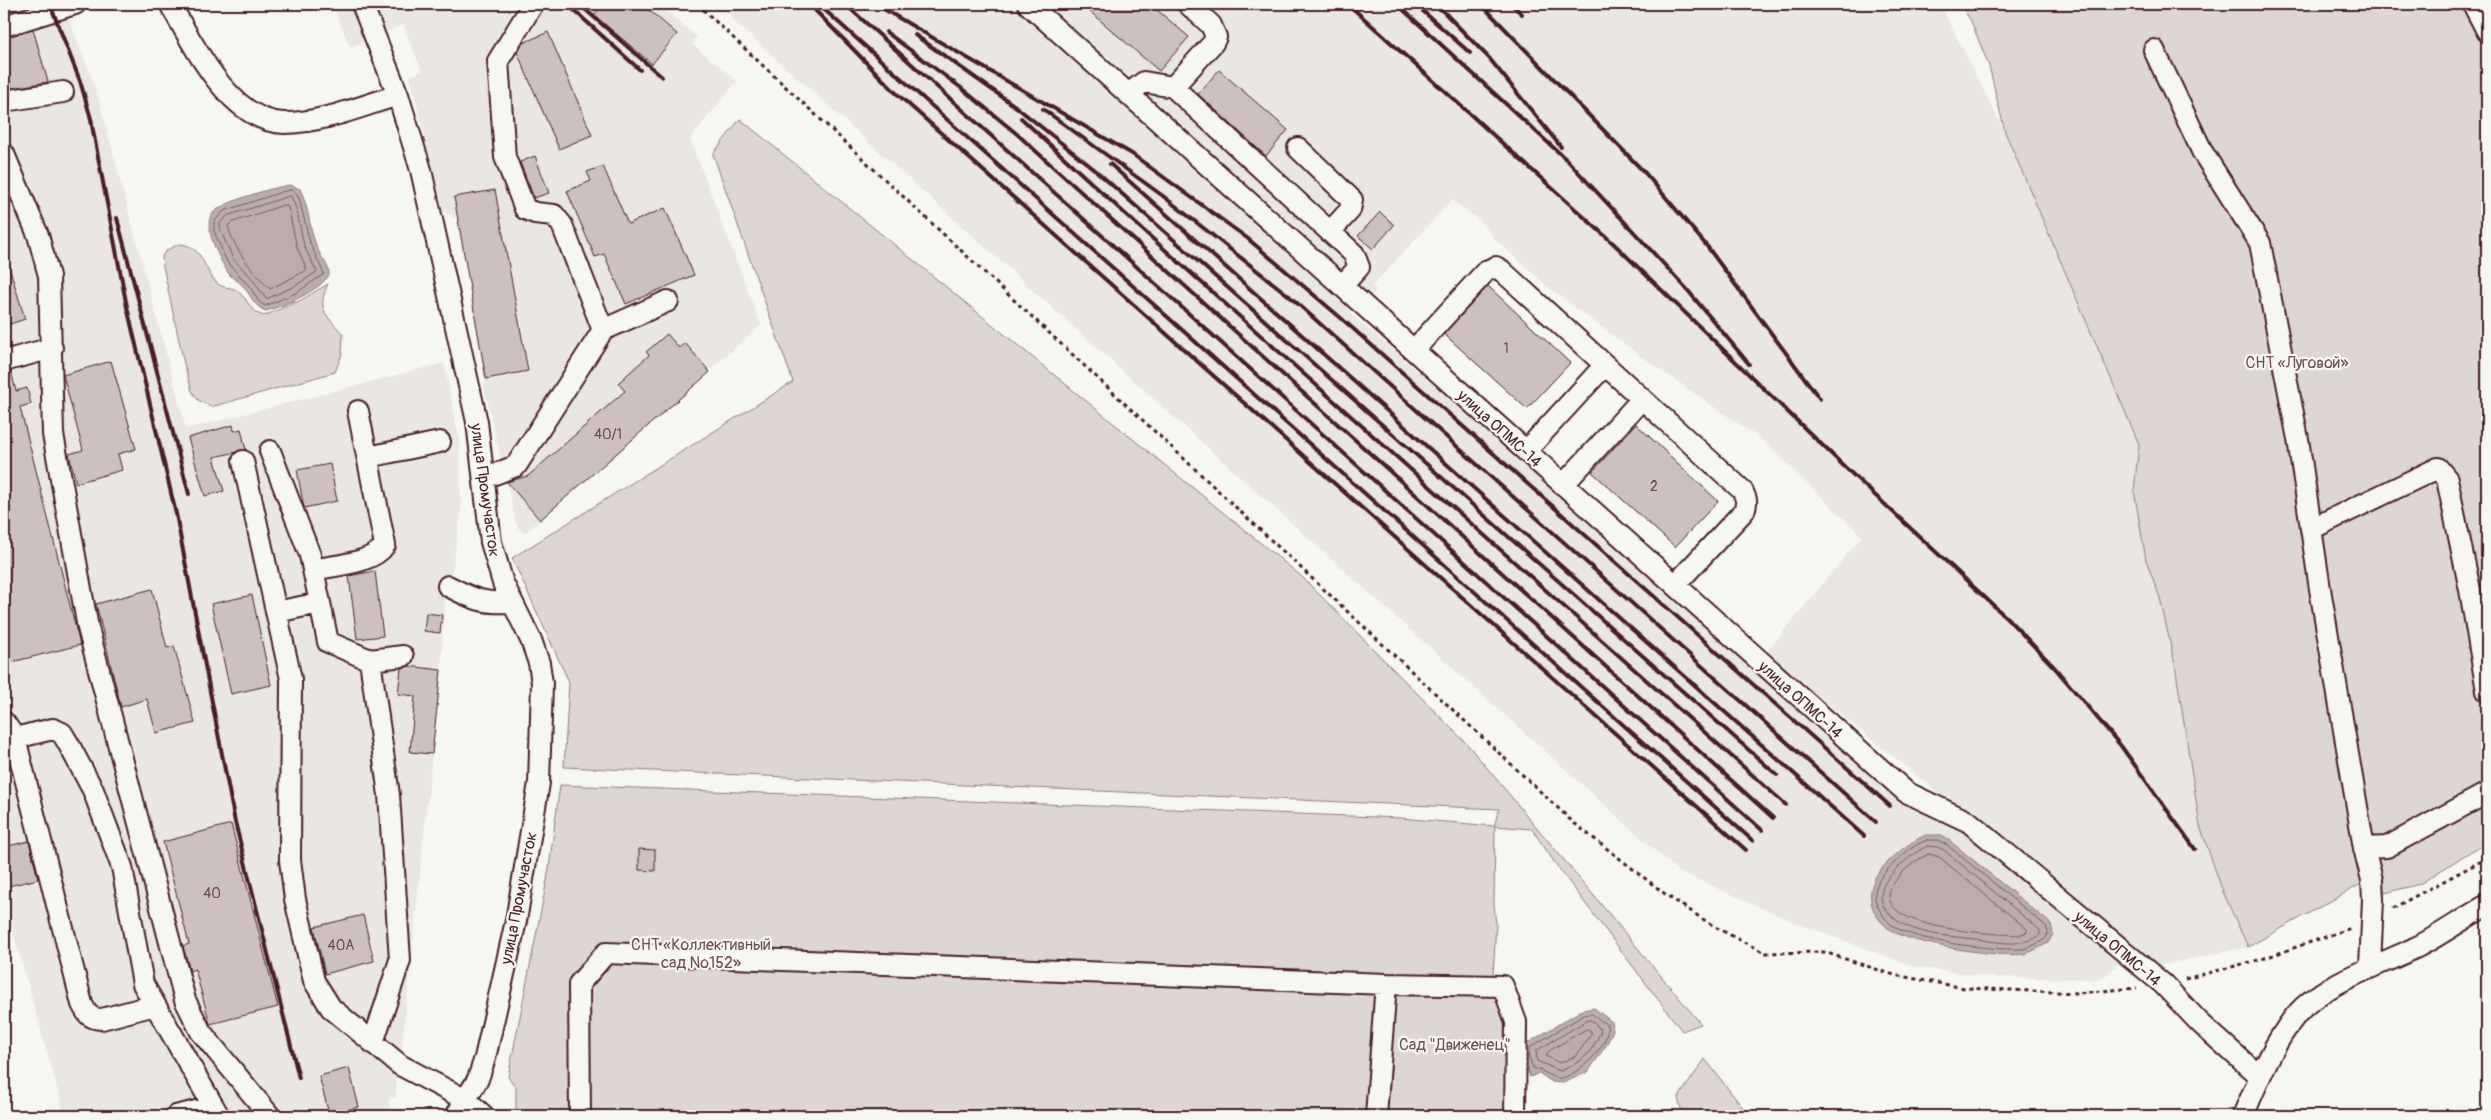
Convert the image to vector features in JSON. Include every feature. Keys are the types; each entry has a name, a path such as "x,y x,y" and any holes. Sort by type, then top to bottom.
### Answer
{"street":[{"path":"4,26 75,4"},
{"path":"170,4 216,79 231,96 265,119 282,123 302,121 398,95"},
{"name":"улица Промучасток","path":"362,4 398,95 421,170 477,422 491,542 497,566 531,640 539,663 542,708 539,783 516,921 485,1058 478,1079 461,1108"},
{"path":"533,4 498,61 505,157 525,209 535,213 554,215 562,225 603,330"},
{"path":"1173,87 1213,43 1216,37 1211,25 1188,4"},
{"path":"2473,4 2487,31"},
{"name":"улица ОПМС-14","path":"1034,5 1128,94 1906,792 1968,822 2162,984 2199,1022 2259,1076"},
{"path":"2154,50 2203,153 2260,243 2298,439 2311,529 2364,848 2372,880 2373,918 2370,967"},
{"path":"1128,94 1144,82 1173,87 1358,260 1359,267 1356,272 1342,286"},
{"path":"4,101 63,92"},
{"path":"1298,148 1352,200 1350,210 1330,232"},
{"path":"4,154 38,235 49,276 53,434 88,628 185,1000 201,1032 270,1116"},
{"path":"1414,350 1486,271 1496,267 1742,490 1747,505 1744,511 1676,585"},
{"path":"484,478 516,466 603,330 668,301"},
{"path":"4,361 52,348"},
{"path":"1526,451 1605,365"},
{"path":"1563,485 1642,398"},
{"path":"313,570 379,554 385,545 358,411"},
{"path":"368,457 440,442"},
{"path":"270,451 310,555 328,642 370,660 403,656"},
{"path":"244,461 290,679 290,837 295,899 314,981 331,1008 400,1065 461,1108 484,1116"},
{"path":"2311,529 2438,468 2446,479 2470,590 2487,691"},
{"path":"448,586 475,600 492,603 512,602"},
{"path":"276,612 320,603"},
{"path":"370,660 389,795 400,960 374,1043"},
{"path":"155,1005 102,1019 95,1019 88,1015 82,1004 10,730 53,729 62,733 93,790 122,867 143,984 155,1005 216,1112 176,1116"},
{"path":"2364,848 2387,847 2487,793"},
{"path":"2243,1116 2259,1076 2297,1014 2325,992 2370,967 2418,946 2487,905"},
{"path":"580,1116 579,984 606,953 1386,984 1503,986 1516,1022 1515,1116"},
{"path":"1376,1116 1386,984"}],"path":[{"path":"697,4 1574,823 1669,897 1715,927 1765,953 1824,952 1894,975 1965,988 2078,993 2122,990 2162,984 2217,972 2353,928 2487,858"}],"shaded area":[{"path":"4,4 63,4 65,8 98,96 186,429 444,363 459,438 461,512 452,571 445,598 441,670 400,1065 396,1079 396,1097 389,1097 389,1116 65,1116 4,899"},
{"path":"332,4 657,4 697,37 692,44 737,81 690,139 761,325 524,534 517,526 484,387 486,379 458,219 443,211 410,76 422,71 403,25 350,47"},
{"path":"723,4 1940,4 2005,132 2139,444 2134,491 2146,560 2160,598 2175,665 2200,826 2223,892 2248,947 2155,966 1765,654 1862,536 1762,440 1642,357 1554,292 1496,240 1479,220 1452,200 1372,286 1376,290 1367,300 1359,299 1349,313 2119,963 2102,979 1989,977 1915,967 1796,923 1678,871 733,20"}],"green space":[{"name":"СНТ «Луговой»","path":"1960,4 2487,4 2487,841 2420,884 2385,893 2373,857 2358,868 2363,883 2248,947 2223,892 2200,826 2175,665 2160,598 2146,560 2134,491 2139,444 2005,132 1989,66 1971,21"},
{"path":"740,119 1301,576 1467,744 1701,1024 1682,1031 1557,866 1532,829 1495,826 1494,905 1496,924 1493,976 1507,982 1524,1116 516,1116 516,1087 508,1077 548,875 560,785 1400,818 1494,826 1499,809 564,767 569,682 512,558 793,382 713,154"},
{"path":"179,244 187,245 197,252 217,284 239,292 256,312 264,316 301,300 328,284 323,306 332,322 343,334 342,354 335,372 211,407 198,400 192,391 184,364 163,266 162,256 167,250"},
{"path":"1705,1059 1749,1116 1683,1116 1678,1098"}],"water":[{"path":"290,185 300,189 316,246 327,266 329,275 309,292 282,306 266,311 256,304 243,286 226,269 217,253 211,235 210,220 212,214 227,204 260,192"},
{"path":"1926,835 1940,835 1950,841 2051,924 2053,934 2048,943 2024,954 1977,952 1917,941 1902,936 1884,925 1873,909 1871,901 1871,892 1877,875 1883,867 1908,845"},
{"path":"1594,1008 1612,1022 1613,1030 1607,1044 1588,1072 1563,1083 1552,1082 1539,1073 1530,1077 1524,1058 1523,1046 1582,1010"}],"building":[{"path":"603,4 642,4 677,34 652,64 594,15"},
{"path":"1081,4 1150,4 1189,37 1159,71"},
{"path":"33,29 48,82 12,88 4,58 4,38"},
{"path":"548,32 592,135 559,149 517,52 523,43"},
{"path":"1219,70 1288,130 1266,156 1198,94"},
{"path":"535,156 549,193 534,198 520,162"},
{"path":"603,166 628,224 665,208 694,275 626,304 604,254 595,257 567,191 591,181 587,172"},
{"path":"495,190 528,371 486,379 454,197"},
{"path":"1380,212 1394,225 1373,249 1358,236"},
{"path":"4,263 8,263 25,319 4,326"},
{"path":"1488,286 1570,363 1527,409 1444,334"},
{"path":"667,334 679,348 685,343 710,372 540,520 507,482 528,476 625,391 618,383 649,355 646,352"},
{"path":"111,361 136,449 118,454 122,470 76,483 69,454 83,450 63,375"},
{"path":"11,371 16,391 27,388 31,404 20,407 80,645 4,664 4,373"},
{"path":"1636,424 1718,501 1675,547 1592,472"},
{"path":"233,425 234,431 241,429 246,450 214,457 224,491 205,496 188,438"},
{"path":"330,464 337,501 304,508 297,470"},
{"path":"375,571 383,636 357,639 349,576"},
{"path":"152,589 167,648 174,646 195,723 156,733 147,699 121,707 96,604"},
{"path":"252,595 271,685 231,694 211,604"},
{"path":"426,613 442,615 440,633 424,631"},
{"path":"408,666 441,670 432,754 410,752 415,696 398,694 401,668"},
{"path":"231,824 278,1007 210,1024 195,969 190,971 183,946 189,944 163,842"},
{"path":"29,841 38,879 4,887 4,847"},
{"path":"639,849 655,850 655,871 639,870"},
{"path":"363,915 374,961 325,974 314,927"},
{"path":"349,1068 359,1107 329,1114 319,1076"}],"railway":[{"path":"50,4 80,81 92,122"},
{"path":"567,4 640,70"},
{"path":"579,4 662,77"},
{"path":"809,4 896,93 1746,850"},
{"path":"818,4 1753,841"},
{"path":"845,4 1762,830"},
{"path":"875,4 1132,154 1247,238 1341,318 1890,806"},
{"path":"1348,4 1614,244 1850,472 2007,618 2055,668 2121,746 2195,849"},
{"path":"1397,4 1568,161 1685,287 1749,364"},
{"path":"1415,4 1470,53"},
{"path":"1436,4 1489,58 1561,147"},
{"path":"1481,4 1646,174 1706,245 1820,399"},
{"path":"1511,4 1522,14"},
{"path":"886,32 960,87 1017,134 1773,818"},
{"path":"915,35 1015,106 1094,169 1777,775"},
{"path":"1043,109 1163,196 1288,295 1876,822"},
{"path":"90,115 127,307 176,514 235,822 299,1078"},
{"path":"1021,118 1135,223 1786,805"},
{"path":"1110,164 1864,836"},
{"path":"117,218 189,494"}],"park label":[{"name":"СНТ «Коллективный сад №152»","path":"701,953"},
{"name":"Сад \"Движенец\"","path":"1455,1044"}]}
